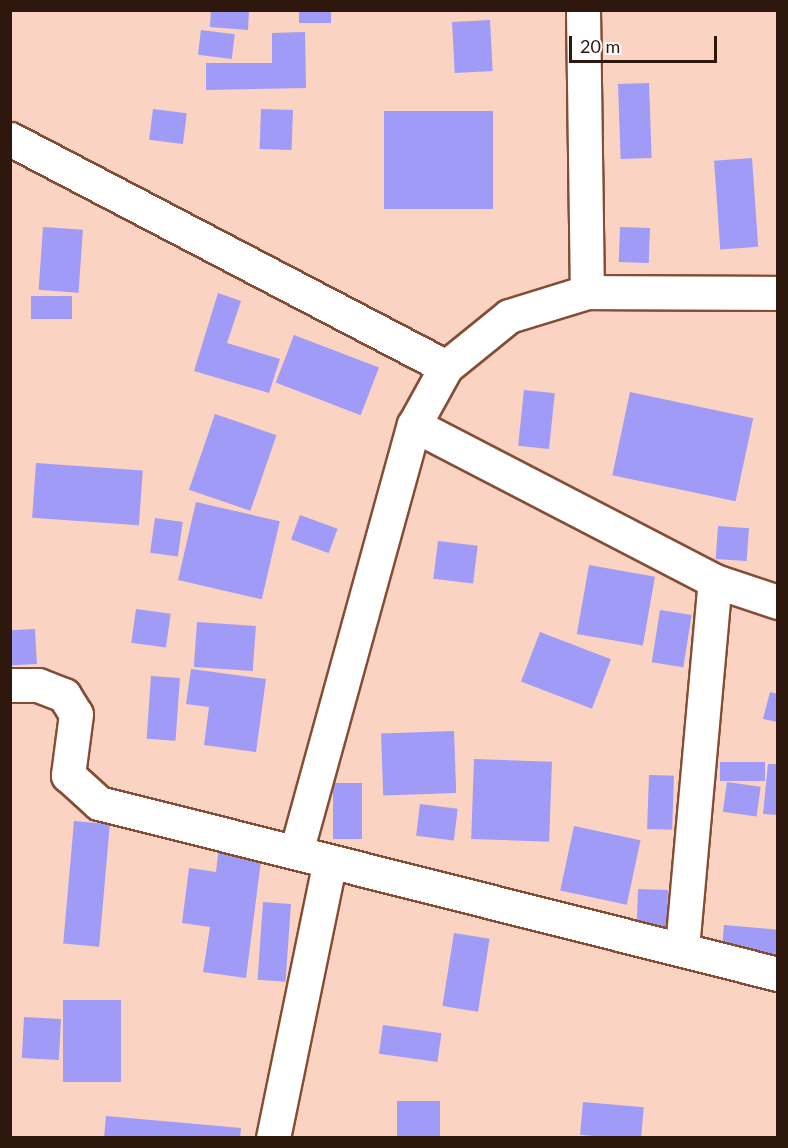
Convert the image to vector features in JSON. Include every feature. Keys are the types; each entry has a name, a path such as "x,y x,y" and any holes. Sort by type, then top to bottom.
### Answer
{"street":[{"path":"583,10 587,292"},
{"path":"10,139 446,367"},
{"path":"296,852 414,425 446,367 509,316 587,292 777,293"},
{"path":"414,425 716,581 777,602"},
{"path":"682,948 716,581"},
{"path":"10,685 38,685 64,695 75,714 68,775 99,803 296,852 329,864 682,948 777,974"},
{"path":"273,1137 329,864"}],"building":[{"path":"211,10 249,10 248,30 210,27"},
{"path":"299,10 331,10 331,23 299,23"},
{"path":"490,20 493,71 455,73 452,22"},
{"path":"201,30 235,34 232,59 198,55"},
{"path":"305,32 306,88 206,90 206,63 272,63 272,33"},
{"path":"649,83 652,158 621,159 618,84"},
{"path":"153,109 187,113 183,144 149,140"},
{"path":"261,109 293,110 292,150 260,149"},
{"path":"384,111 493,111 493,209 384,209"},
{"path":"752,158 758,247 720,249 714,161"},
{"path":"43,227 83,230 79,293 39,290"},
{"path":"620,227 650,228 649,263 619,262"},
{"path":"218,293 241,301 227,343 280,359 269,393 194,371"},
{"path":"31,296 72,296 72,319 31,319"},
{"path":"294,335 379,368 361,415 276,383"},
{"path":"524,390 555,393 549,449 518,446"},
{"path":"630,392 753,418 736,501 612,475"},
{"path":"215,414 276,435 250,511 189,490"},
{"path":"36,463 143,470 139,525 32,518"},
{"path":"196,502 280,521 262,599 178,580"},
{"path":"300,515 338,529 329,553 291,539"},
{"path":"155,518 183,522 178,557 150,553"},
{"path":"718,526 749,528 747,561 716,559"},
{"path":"438,541 478,546 473,584 433,579"},
{"path":"589,565 655,577 643,646 577,634"},
{"path":"136,609 171,614 166,648 131,643"},
{"path":"660,610 692,615 683,667 652,662"},
{"path":"197,622 256,626 253,671 194,667"},
{"path":"35,629 37,664 12,665 10,630"},
{"path":"540,632 611,659 592,709 521,681"},
{"path":"191,669 266,679 256,752 204,745 209,707 186,704"},
{"path":"151,676 180,678 176,741 147,739"},
{"path":"770,692 778,694 778,722 763,719"},
{"path":"454,731 456,793 383,796 381,734"},
{"path":"474,759 552,762 549,842 471,839"},
{"path":"720,762 765,762 765,781 720,781"},
{"path":"768,764 778,764 778,815 763,814"},
{"path":"649,775 674,776 672,830 647,829"},
{"path":"727,782 761,787 756,816 723,812"},
{"path":"333,783 362,783 362,839 333,839"},
{"path":"420,804 458,809 454,840 416,836"},
{"path":"74,821 110,824 99,947 63,944"},
{"path":"574,826 641,840 627,905 560,891"},
{"path":"220,839 263,845 246,978 203,972 210,927 182,923 189,868 216,872"},
{"path":"638,889 668,890 666,935 636,934"},
{"path":"263,902 291,904 285,982 258,980"},
{"path":"724,925 778,930 774,975 720,970"},
{"path":"454,933 490,939 478,1012 442,1006"},
{"path":"63,1000 121,1000 121,1082 63,1082"},
{"path":"24,1017 61,1019 59,1060 22,1058"},
{"path":"383,1025 441,1033 437,1062 379,1054"},
{"path":"397,1101 440,1101 440,1138 397,1138"},
{"path":"583,1102 644,1107 641,1138 580,1135"},
{"path":"106,1116 241,1128 240,1138 104,1138"}]}
